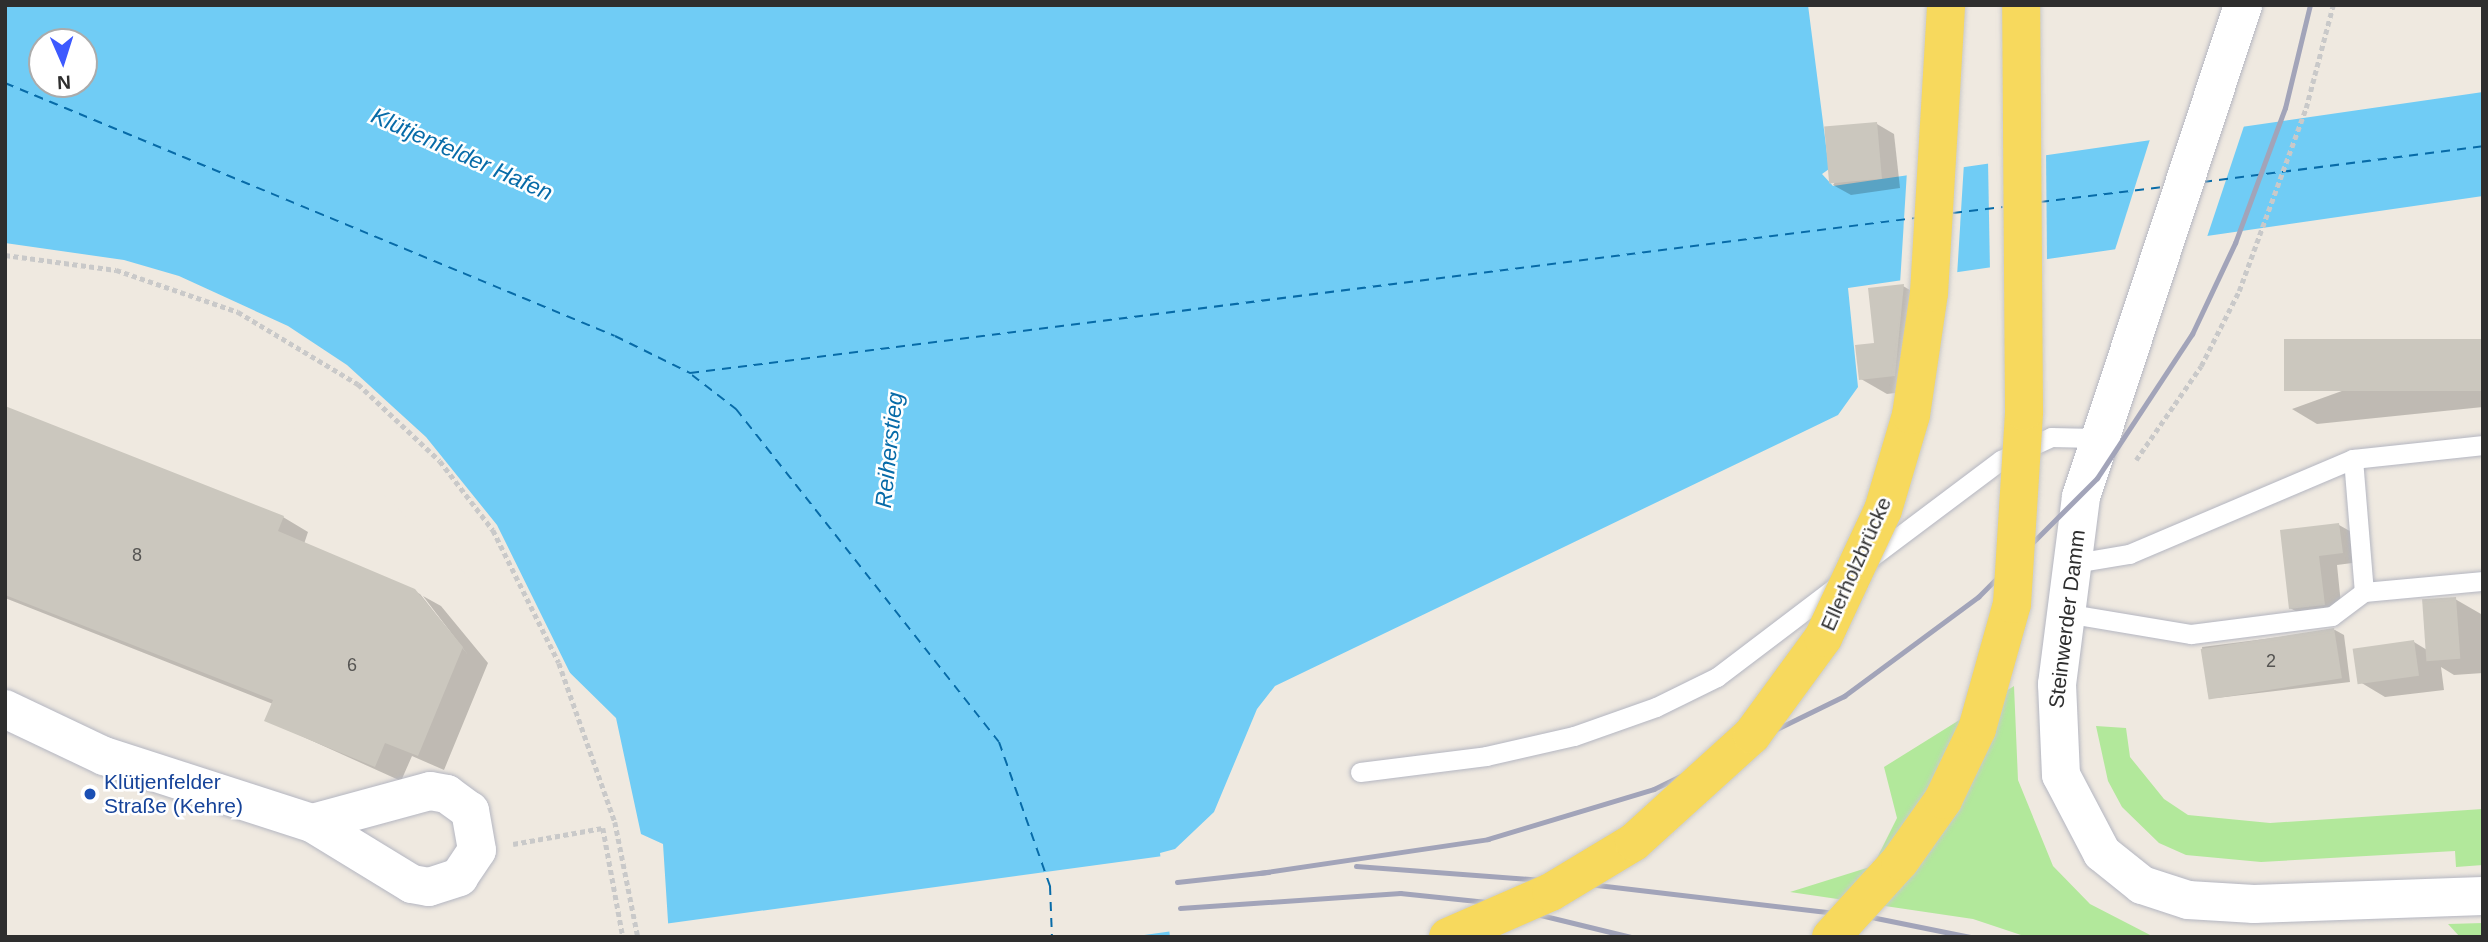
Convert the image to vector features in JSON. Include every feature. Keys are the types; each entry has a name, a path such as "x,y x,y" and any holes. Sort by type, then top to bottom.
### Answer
{"main road":[{"name":"Ellerholzbrücke","path":"1448,937 1551,892 1634,842 1752,735 1823,638 1883,510 1911,415 1930,281 1945,5"},
{"path":"1831,937 1900,862 1943,800 1984,708 2012,604 2024,411 2021,5"}],"street":[{"name":"Steinwerder Damm","path":"2243,5 2213,85 2095,438 2065,613 2056,697 2061,775 2089,836 2142,885 2217,904 2483,896"},
{"path":"5,709 103,756 312,823 412,884 429,887 459,877 477,850 470,811 447,793 430,791 312,823"}],"lane":[{"path":"1360,772 1486,756 1574,736 1656,707 1717,677 1782,633 1923,515 2001,460 2051,437 2095,438"},
{"path":"2075,564 2129,554 2353,459 2483,445"},
{"path":"2353,459 2364,592"},
{"path":"2065,613 2192,634 2332,616 2364,592 2483,581"}],"path":[{"path":"2133,464 2208,354 2259,240 2306,107 2333,5"},
{"path":"5,255 116,270 238,312 358,384 440,461 493,530 559,663 615,821 638,937"},
{"path":"477,850 603,828 623,937"}],"green space":[{"path":"2014,686 2018,780 2053,866 2090,904 2154,937 2027,937 1973,919 1790,892 1873,866 1897,818 1884,767"},
{"path":"2096,726 2126,728 2130,757 2164,799 2188,815 2270,823 2483,809 2483,865 2456,867 2455,851 2261,862 2186,855 2159,843 2122,807 2108,781"},
{"path":"2483,923 2483,937 2460,937 2448,924"}],"water":[{"path":"5,5 1808,5 1829,169 1822,174 1833,186 2483,92 2483,196 1848,288 1858,387 1838,415 1275,686 1257,709 1214,812 1175,849 1160,853 1170,937 669,937 663,844 641,834 616,718 386,492 314,433 207,369 131,340 5,316"}],"pier":[{"path":"2245,123 2206,240 2114,253 2151,136"},
{"path":"2046,151 2047,263 1990,271 1988,160"},
{"path":"1964,163 1957,276 1900,284 1907,171"},
{"path":"5,243 124,260 179,276 288,326 347,365 426,437 497,525 572,677 384,495 257,401 205,372 130,344 5,319"},
{"path":"1163,856 1173,931 1130,937 666,937 664,924"}],"building":[{"path":"1877,122 1882,179 1829,183 1824,127"},
{"path":"1904,284 1895,376 1859,380 1855,345 1874,343 1868,288"},
{"path":"2284,339 2483,339 2483,391 2284,391"},
{"path":"5,406 284,516 278,531 415,589 463,647 418,756 385,743 375,767 264,721 273,700 5,595"},
{"path":"2339,523 2343,553 2319,556 2325,605 2289,609 2280,530"},
{"path":"2456,597 2460,659 2426,661 2422,599"},
{"path":"2334,628 2342,678 2209,699 2201,649"},
{"path":"2414,640 2419,676 2358,684 2353,649"}],"ferry route":[{"path":"5,83 615,336 690,373 1916,218"},
{"path":"2203,182 2483,146"},
{"path":"2040,202 2163,187"},
{"path":"1953,213 2003,207"},
{"path":"692,375 736,409 999,742 1050,886 1052,937"}],"railway":[{"path":"1259,873 1488,839 1654,789 1844,696 1978,597 2097,478 2192,334 2235,243 2285,108 2310,5"},
{"path":"1356,866 1580,883 1876,918 1970,937"},
{"path":"1177,882 1268,872"},
{"path":"1180,908 1400,893 1487,902 1631,937"}],"place":[{"name":"Klütjenfelder Straße (Kehre)","path":"90,794"}],"water label":[{"name":"Klütjenfelder Hafen","path":"462,154"},
{"name":"Reiherstieg","path":"889,450"}]}
